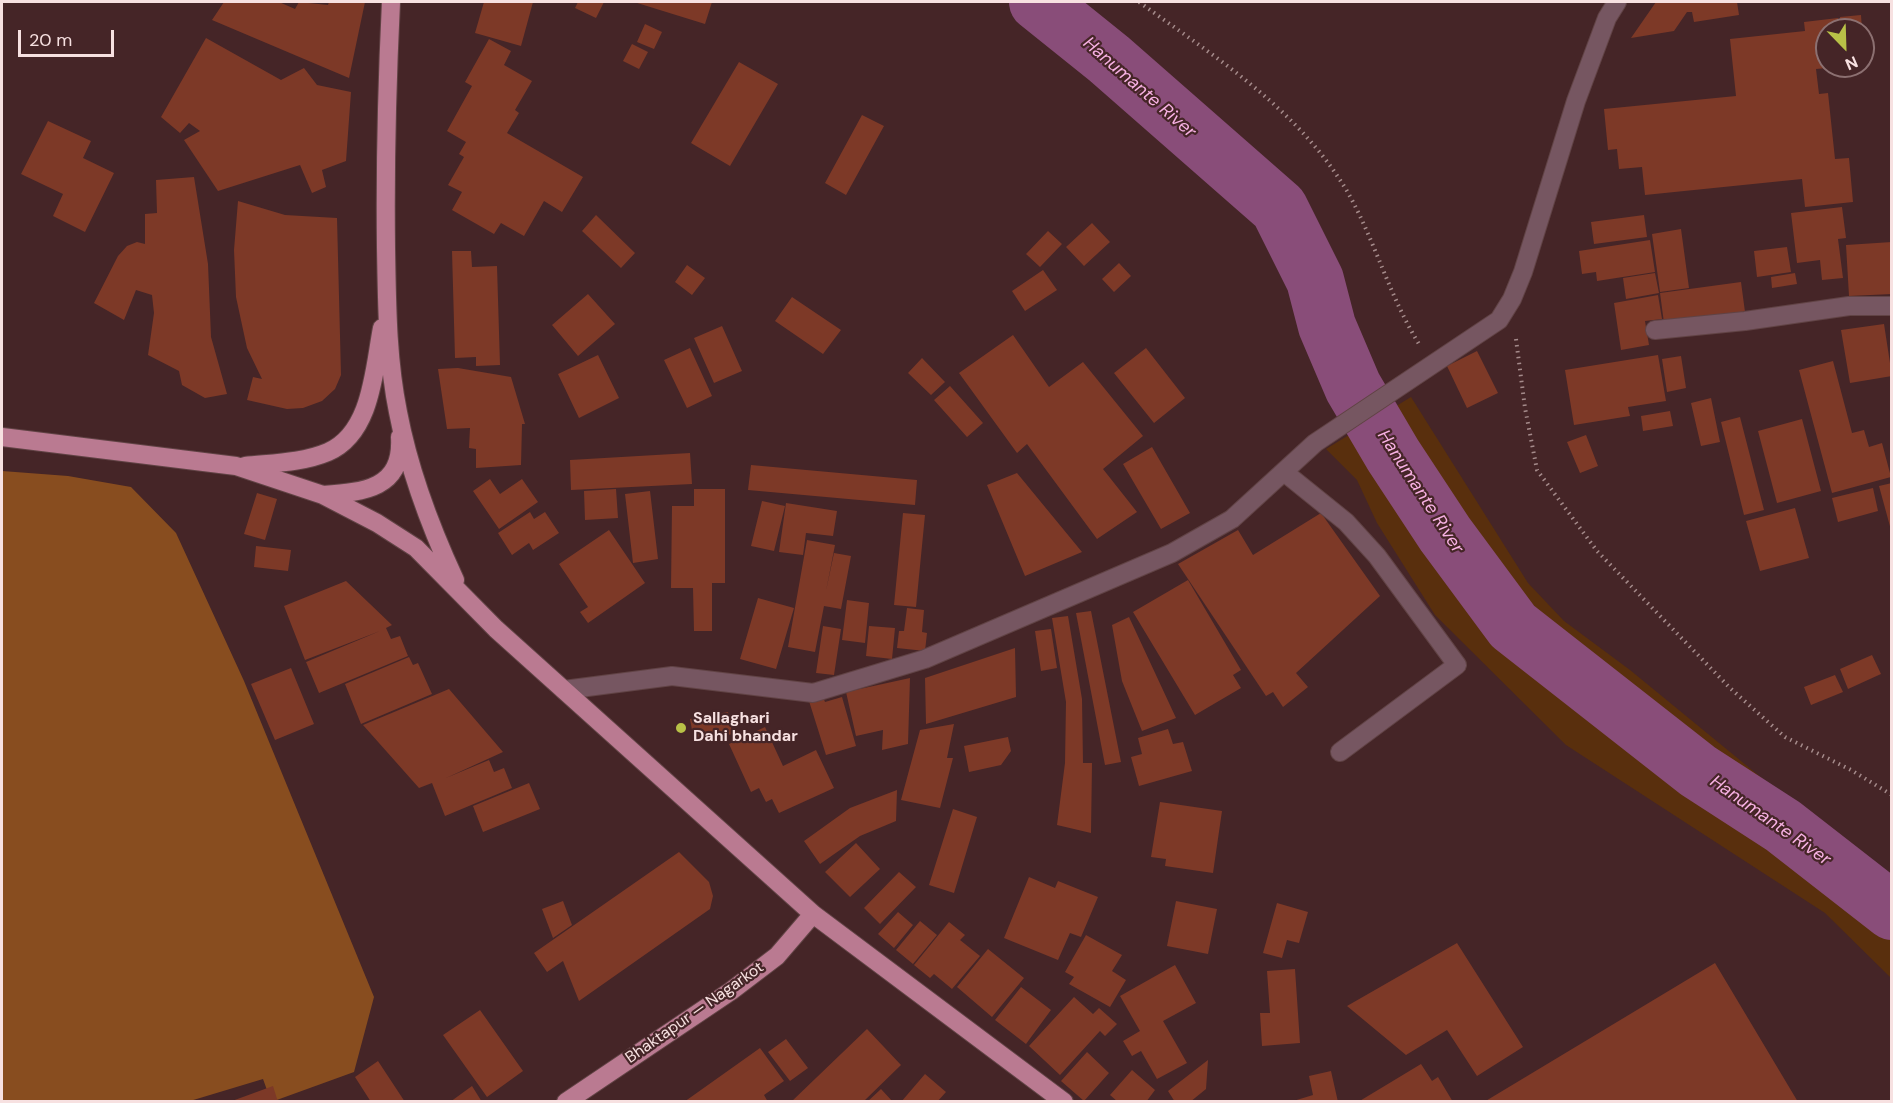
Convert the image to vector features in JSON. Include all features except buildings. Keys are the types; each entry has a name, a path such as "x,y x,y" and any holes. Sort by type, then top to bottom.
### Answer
{"main road":[{"path":"323,495 356,492 374,487 388,477 401,456 387,303 385,177 391,2"},
{"path":"236,466 295,461 329,451 348,438 362,417 371,386 387,303"},
{"path":"398,414 425,512 459,590"},
{"path":"2,437 236,466 323,495 377,523 416,548 496,629 813,914 1064,1101"},
{"name":"Bhaktapur — Nagarkot","path":"566,1101 731,991 777,956 813,914"}],"street":[{"path":"564,690 672,676 813,693 925,659 1172,553 1232,519 1315,443 1433,367 1499,320 1512,299 1523,272 1576,101 1607,18 1617,2"},
{"path":"1655,330 1745,321 1849,306 1892,306"},
{"path":"1284,472 1346,522 1377,556 1457,665 1340,752"}],"path":[{"path":"1139,2 1268,97 1327,161 1348,193 1408,326 1433,367"},
{"path":"1512,299 1525,408 1538,470 1597,551 1722,680 1785,737 1851,770 1892,795"}],"shaded area":[{"path":"1411,397 1528,583 1564,621 1630,670 1891,884 1891,978 1825,913 1566,745 1435,615 1377,523 1357,480 1326,449"},
{"path":"2,471 68,476 131,487 176,533 244,681 374,997 354,1072 274,1101 271,1101 263,1079 190,1101 2,1101"}],"waterway":[{"name":"Hanumante River","path":"1038,2 1109,59 1279,208 1315,280 1327,326 1353,387 1393,455 1445,534 1513,626 1698,771 1783,826 1892,911"}],"place":[{"name":"Sallaghari Dahi bhandar","path":"681,728"}]}
